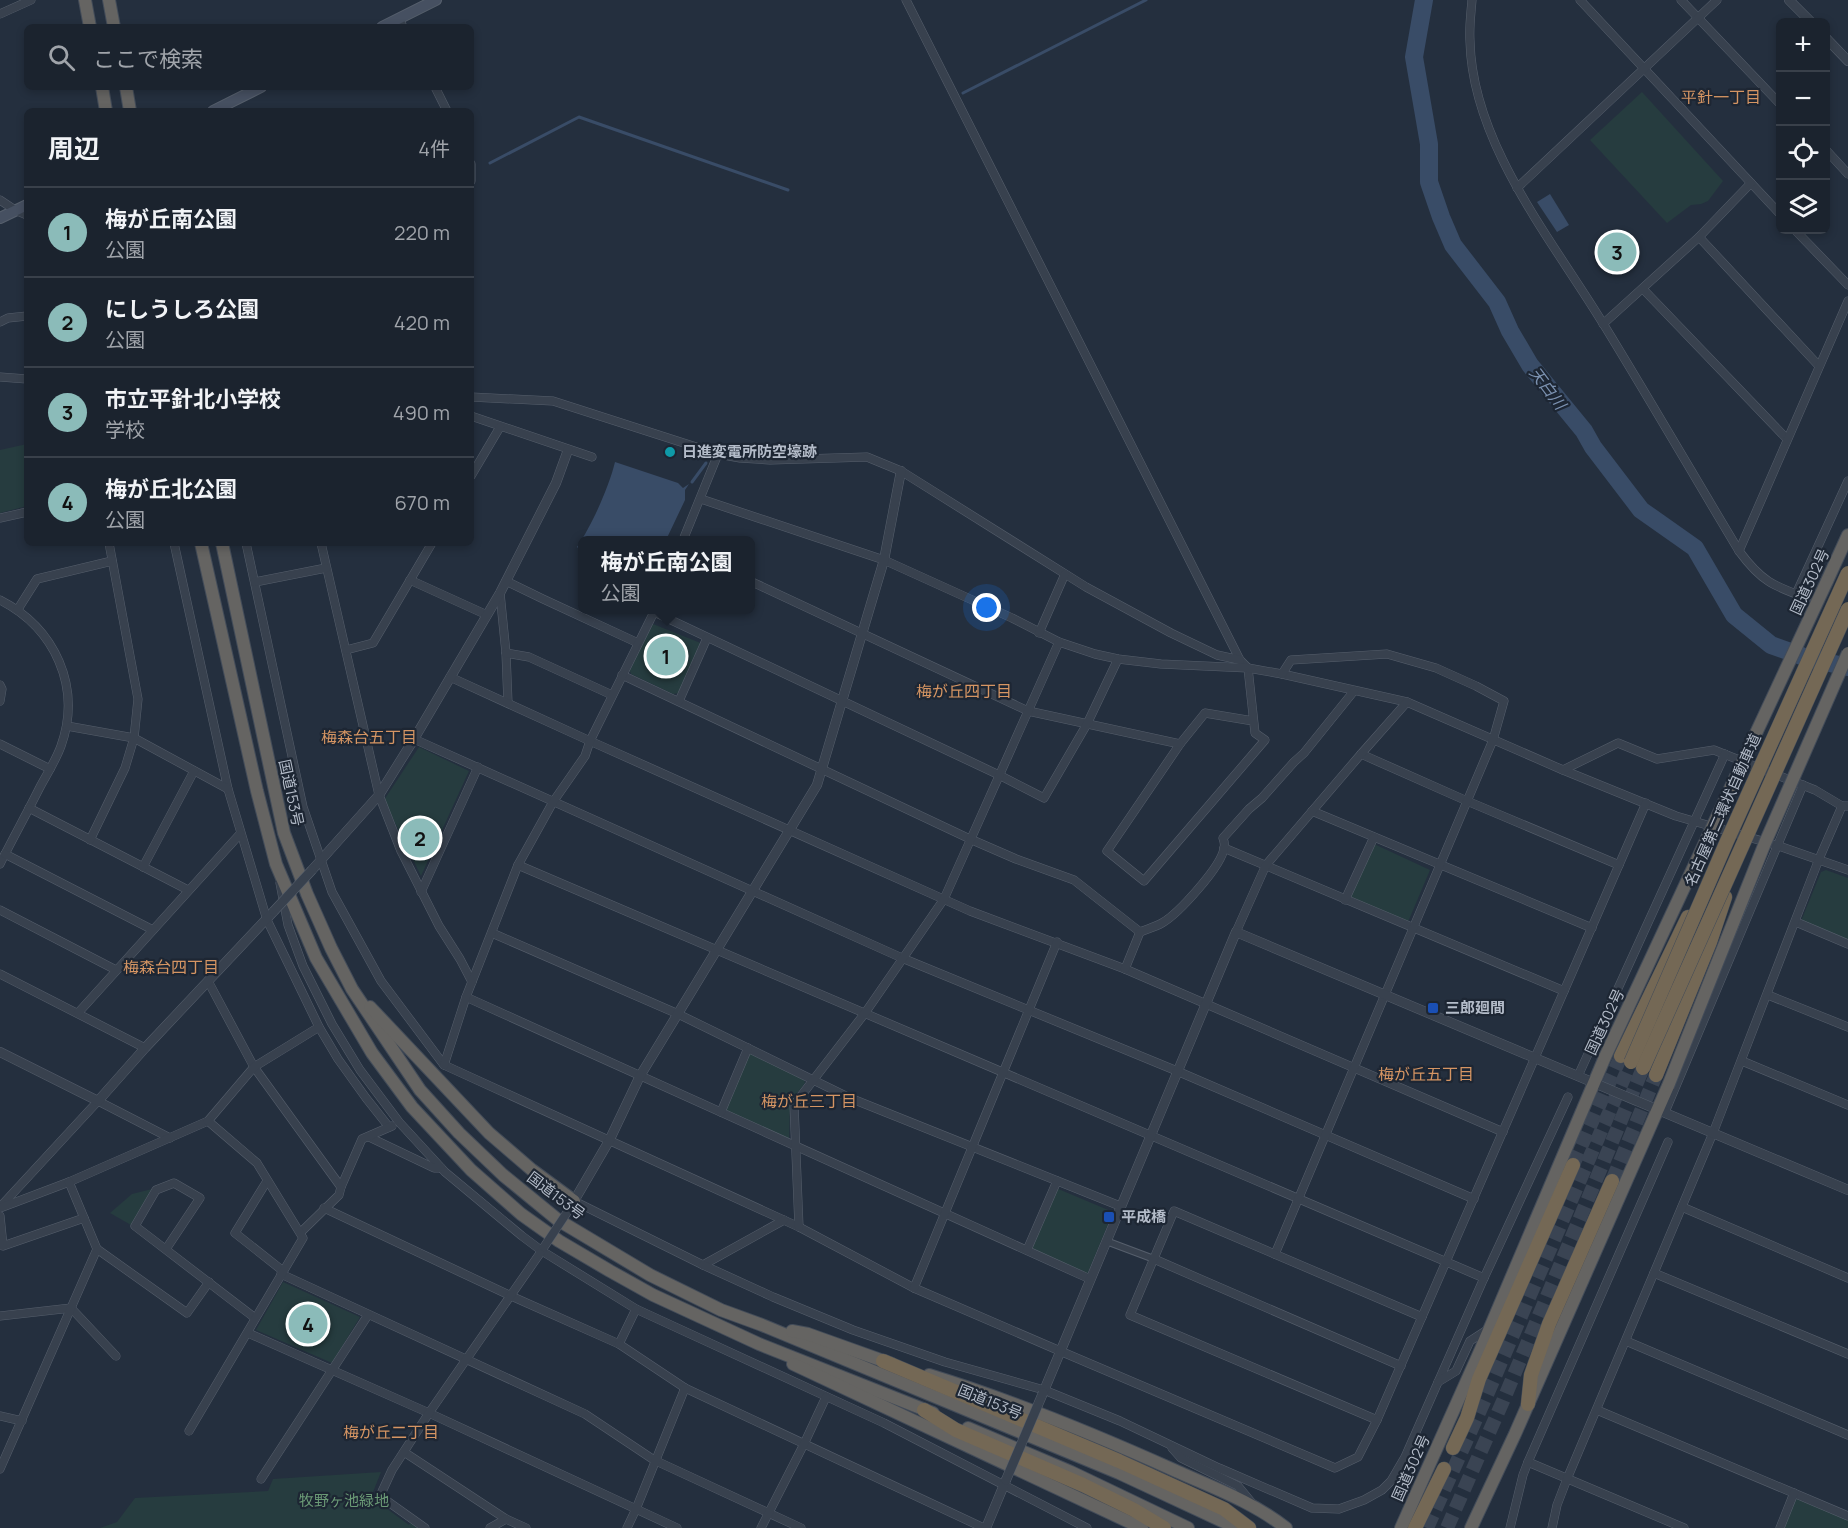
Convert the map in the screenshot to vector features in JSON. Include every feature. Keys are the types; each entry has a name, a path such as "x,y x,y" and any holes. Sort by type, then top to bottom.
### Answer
{"highway":[{"path":"85,0 89,24"},
{"path":"109,0 113,24"},
{"path":"102,90 106,108"},
{"path":"126,90 130,108"},
{"name":"国道302号","path":"1401,1528 1490,1328 1605,1057 1848,535"},
{"name":"国道153号","path":"202,546 257,791 276,864 316,958 372,1053 412,1107 471,1170 521,1214 559,1241 653,1294 759,1344 1071,1472 1188,1528"},
{"name":"国道153号","path":"223,546 284,833 307,894 352,989 420,1090 459,1134 503,1175 558,1220 650,1275 721,1310 1119,1473 1237,1528"},
{"name":"名古屋第二環状自動車道","path":"1848,573 1720,857 1632,1062 1740,852 1848,609"},
{"path":"1471,1524 1662,1111 1668,1086 1765,843 1848,653"},
{"path":"1656,1075 1710,942 1740,852"},
{"path":"352,989 489,1133 573,1203"},
{"path":"1453,1450 1467,1419 1479,1379 1573,1165"},
{"path":"1528,1404 1531,1374 1549,1324 1612,1180"},
{"path":"762,1325 808,1334 883,1361 988,1393 1048,1416 1218,1488 1286,1528"},
{"path":"759,1344 800,1368 1142,1528"},
{"path":"883,1361 1108,1456 1224,1509 1249,1528"},
{"path":"924,1410 956,1430 1083,1485 1134,1510 1164,1528"},
{"path":"1415,1528 1444,1469"}],"main road":[{"path":"401,23 436,0"},
{"path":"219,108 255,90"},
{"path":"0,218 24,206"}],"street":[{"path":"0,14 31,0"},
{"path":"906,0 1240,660 1248,668 1255,733 1265,740 1144,881 1107,851 1180,744 1205,713 1253,721"},
{"path":"1472,0 1470,42 1475,82 1499,154 1517,188 1603,324 1740,551 1756,573 1780,589 1807,598"},
{"path":"1580,0 1776,210"},
{"path":"1681,0 1776,100"},
{"path":"1517,188 1717,0"},
{"path":"1789,0 1807,18"},
{"path":"1830,42 1848,61"},
{"path":"436,90 446,108"},
{"path":"1830,154 1848,174"},
{"path":"1603,324 1699,237 1751,183"},
{"path":"0,200 24,214"},
{"path":"1799,234 1848,285"},
{"path":"1699,237 1819,366"},
{"path":"1643,289 1787,439"},
{"path":"1740,551 1848,301"},
{"path":"0,322 8,318 24,316"},
{"path":"0,377 24,379"},
{"path":"474,397 553,401 740,459 867,457 901,471 1065,574 1171,633 1217,655 1240,660"},
{"path":"474,417 592,457"},
{"path":"474,471 500,427"},
{"path":"0,1208 145,1048 267,920 378,795 414,739 500,593 556,483 568,450"},
{"path":"685,536 718,454"},
{"path":"424,1528 380,1496 392,1470 429,1413 573,1203 609,1141 640,1076 817,786 884,560 901,471"},
{"path":"1796,594 1848,481"},
{"path":"700,499 884,560 1059,642 1095,654 1161,664 1248,668 1407,702 1563,770 1646,803 1848,870"},
{"path":"0,518 24,513"},
{"path":"90,840 125,768 134,738 138,699 110,546"},
{"path":"175,546 228,789 267,920 319,1027 345,1069 389,1127"},
{"path":"247,546 303,807 332,892 381,981 444,1065 799,1227 914,1288 1335,1468 1358,1458 1377,1420 1646,803"},
{"path":"322,546 378,795 400,851 439,926 472,982"},
{"path":"346,650 374,643 429,546"},
{"path":"18,609 37,579 112,561"},
{"path":"255,582 326,568"},
{"path":"1039,633 1065,574"},
{"path":"410,580 487,615"},
{"path":"506,580 638,643"},
{"path":"755,582 1028,711 1180,744"},
{"path":"500,593 508,703"},
{"path":"0,600 18,609 44,634 60,662 68,693 67,726 61,748 0,864"},
{"path":"444,1065 466,998 518,865 553,802 585,756 590,741 652,614"},
{"path":"660,614 1044,798 1087,724 1118,659"},
{"path":"679,701 707,638"},
{"path":"799,1227 794,1105 865,1013 944,899 1059,642"},
{"path":"506,653 529,657 612,695"},
{"path":"1275,1254 1493,740 1504,702 1436,668 1387,654 1291,660 1282,674"},
{"path":"622,675 970,839 1074,880 1140,932"},
{"path":"450,677 970,911 1125,969 1503,1132"},
{"path":"0,685 2,689 0,701"},
{"path":"1125,969 1140,932 1161,924 1173,916 1214,869 1224,848 1223,838 1304,753 1354,691"},
{"path":"324,1208 511,1296 620,1344 685,1388 985,1528 1266,865 1407,702"},
{"path":"67,726 134,738 228,789"},
{"path":"414,739 902,958 1177,1071 1474,1199"},
{"path":"1552,1528 1557,1505 1567,1479 1713,1133 1819,860 1845,806 1815,790 1714,750 1657,759 1618,743 1563,770"},
{"path":"0,744 50,769"},
{"path":"1361,754 1619,865"},
{"path":"1578,1076 1725,754"},
{"path":"421,892 478,767"},
{"path":"143,867 194,771"},
{"path":"1662,1111 1779,846 1803,785"},
{"path":"29,808 189,890"},
{"path":"1312,811 1592,928"},
{"path":"78,1013 240,834"},
{"path":"1346,900 1374,837"},
{"path":"1224,848 1564,992"},
{"path":"5,854 153,930"},
{"path":"276,864 288,925 303,966 332,1024 360,1070 399,1122 441,1168 522,1236 636,1309 884,1423 1005,1482 1087,1528"},
{"path":"518,865 1484,1278"},
{"path":"0,910 116,970"},
{"path":"1796,922 1848,944"},
{"path":"1236,932 1848,1190"},
{"path":"492,933 678,1014 850,1098 1120,1206"},
{"path":"914,1288 1057,942"},
{"path":"0,974 145,1048"},
{"path":"208,981 254,1067 340,1187"},
{"path":"1768,994 1848,1027"},
{"path":"466,998 1090,1279"},
{"path":"0,1208 69,1182 208,1121 254,1067 319,1027"},
{"path":"721,1112 748,1048"},
{"path":"0,1052 170,1138"},
{"path":"1742,1061 1848,1105"},
{"path":"573,1203 773,1297 853,1330 945,1362 1043,1392 1120,1421 1312,1508 1339,1509 1364,1500 1382,1490 1391,1481 1405,1457 1484,1278 1568,1097"},
{"path":"189,1431 303,1238 257,1163 208,1121"},
{"path":"300,1232 339,1195 340,1187 362,1139 399,1122"},
{"path":"369,1137 434,1168 441,1168"},
{"path":"1510,1528 1528,1462 1668,1142"},
{"path":"267,1181 235,1233 282,1273 585,1414 654,1460 801,1528"},
{"path":"1027,1250 1057,1181"},
{"path":"69,1182 97,1249 187,1313 209,1282"},
{"path":"166,1249 200,1198 174,1183 156,1190 135,1226 255,1318"},
{"path":"1682,1208 1848,1278"},
{"path":"1377,1420 1130,1315 1174,1211 1422,1317"},
{"path":"0,1216 2,1247 84,1218"},
{"path":"703,1265 784,1220"},
{"path":"1106,1241 1154,1259 1401,1366"},
{"path":"0,1469 97,1249"},
{"path":"1654,1273 1848,1354"},
{"path":"0,1316 71,1308"},
{"path":"71,1308 116,1356"},
{"path":"620,1344 636,1309"},
{"path":"261,1479 368,1315"},
{"path":"1437,1383 1456,1371 1470,1341 1490,1328"},
{"path":"248,1333 429,1413 677,1528"},
{"path":"1626,1341 1848,1435"},
{"path":"627,1528 685,1388"},
{"path":"761,1528 826,1397"},
{"path":"1597,1410 1848,1516"},
{"path":"0,1416 22,1421"},
{"path":"1169,1444 1181,1458 1238,1486 1257,1509"},
{"path":"404,1452 506,1519 526,1528"},
{"path":"1528,1462 1684,1528"},
{"path":"1780,1528 1794,1493"},
{"path":"490,1528 506,1519"}],"green space":[{"path":"1642,92 1723,181 1708,201 1691,205 1667,223 1590,140"},
{"path":"24,445 24,507 0,513 0,450"},
{"path":"653,624 703,644 679,693 673,694 631,674 629,668"},
{"path":"419,747 469,771 421,876 384,800"},
{"path":"1374,844 1430,870 1408,922 1350,898"},
{"path":"1826,870 1848,878 1848,940 1801,921 1821,872"},
{"path":"749,1052 804,1080 805,1083 790,1103 789,1143 724,1112"},
{"path":"1056,1188 1113,1212 1087,1275 1030,1250"},
{"path":"152,1189 131,1225 110,1213 132,1194"},
{"path":"283,1282 360,1317 332,1363 256,1330"},
{"name":"牧野ヶ池緑地","path":"381,1472 371,1497 409,1525 411,1522 419,1528 100,1528 117,1522 135,1498 268,1491 273,1479"},
{"path":"1800,1498 1848,1519 1848,1528 1783,1528 1795,1500"}],"water":[{"path":"1550,194 1569,225 1557,232 1537,202"},
{"path":"615,462 678,483 683,488 689,484 685,490 685,500 668,536 583,536 609,483"}],"waterway":[{"path":"963,93 1146,0"},
{"name":"天白川","path":"1424,0 1414,57 1429,144 1429,182 1453,245 1497,302 1510,331 1530,365 1584,431 1593,447 1641,510 1695,548 1734,615 1771,645 1807,658 1848,667"},
{"path":"490,163 579,117 788,190"},
{"path":"692,482 706,463"}],"tunnel":[{"path":"1573,1165 1621,1056"},
{"path":"1427,1528 1631,1062"},
{"path":"1447,1528 1643,1068"},
{"path":"1612,1181 1656,1075"}],"place":[{"name":"市立平針北小学校","path":"1617,252"},
{"name":"日進変電所防空壕跡","path":"670,452"},
{"name":"梅が丘南公園","path":"666,656"},
{"name":"にしうしろ公園","path":"420,838"},
{"name":"三郎廻間","path":"1433,1008"},
{"name":"平成橋","path":"1109,1217"},
{"name":"梅が丘北公園","path":"308,1324"}],"district":[{"name":"平針一丁目","path":"1721,97"},
{"name":"梅が丘四丁目","path":"964,691"},
{"name":"梅森台五丁目","path":"369,737"},
{"name":"梅森台四丁目","path":"171,967"},
{"name":"梅が丘五丁目","path":"1426,1074"},
{"name":"梅が丘三丁目","path":"809,1101"},
{"name":"梅が丘二丁目","path":"391,1432"}]}
